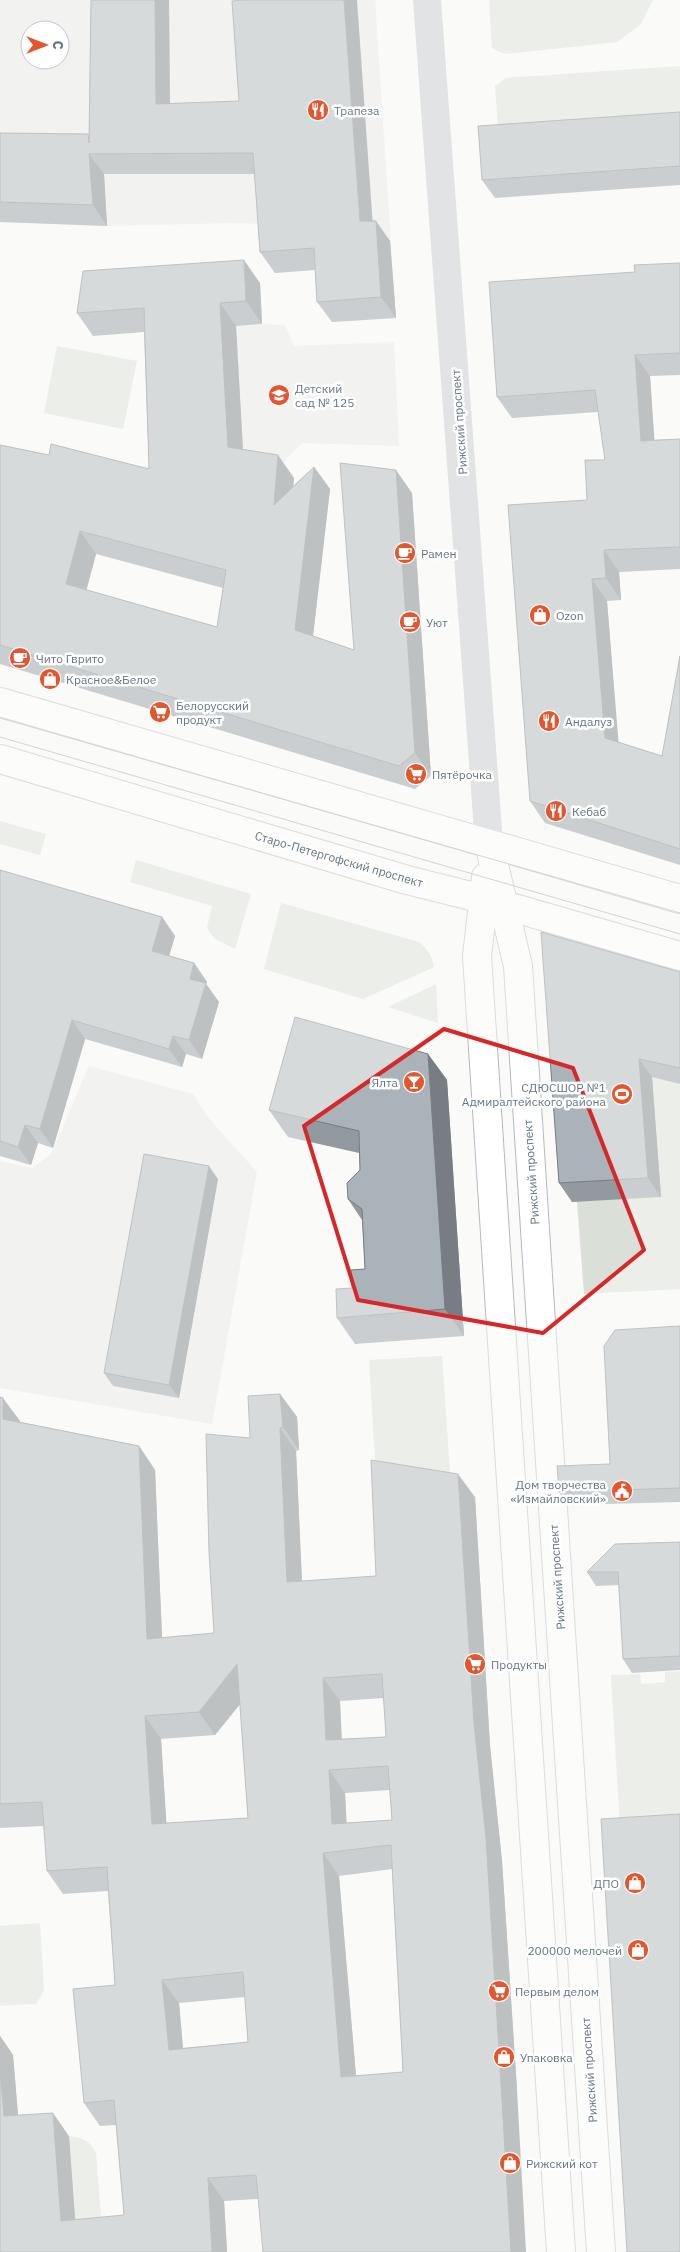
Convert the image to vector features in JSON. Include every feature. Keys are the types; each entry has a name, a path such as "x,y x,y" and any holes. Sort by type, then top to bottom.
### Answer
{"main road":[{"path":"0,702 680,899"},
{"name":"Старо-Петергофский проспект","path":"0,759 407,880 493,902 680,956"},
{"name":"Рижский проспект","path":"489,844 493,902 518,966 601,2252"},
{"name":"Рижский проспект","path":"493,902 477,956 561,2252"}],"street":[{"name":"Рижский проспект","path":"428,0 489,844"}],"highlighted area":[{"path":"444,1029 573,1068 644,1250 543,1333 358,1300 304,1126"}],"shaded area":[{"path":"0,0 375,0 396,318 332,322 328,269 275,273 271,224 107,226 0,222"},
{"path":"489,0 653,0 641,24 617,42 505,54 492,48"},
{"path":"680,66 680,131 498,128 495,86 506,78"},
{"name":"Детский сад № 125","path":"262,324 285,325 294,346 394,342 399,446 302,443 287,458 275,475 251,471 160,331"},
{"path":"57,346 137,361 123,429 44,413"},
{"path":"0,821 46,834 40,855 0,844"},
{"path":"136,860 251,894 235,949 215,939 207,928 212,906 130,882"},
{"path":"281,903 419,942 429,953 434,967 363,999 264,969"},
{"name":"СДЮСШОР №1 Адмиралтейского района","path":"555,961 680,987 680,1289 584,1294 577,1202 572,1202"},
{"path":"436,984 438,1023 388,1007"},
{"path":"89,1066 193,1094 206,1115 257,1172 212,1424 0,1388 0,1161 32,1168 51,1154"},
{"path":"442,1356 451,1486 376,1476 369,1360"},
{"path":"680,1671 680,1840 621,1844 611,1675 640,1674 641,1684 665,1682 665,1672"},
{"path":"40,1923 44,1990 36,2004 0,2006 0,1926"},
{"path":"69,2136 85,2140 96,2153 103,2242 77,2244"}],"building":[{"path":"91,0 155,0 156,104 239,101 232,1 344,0 360,221 376,221 381,297 317,302 314,248 260,252 253,153 89,154 93,205 0,202 0,133 88,134 89,143"},
{"path":"680,112 680,166 482,180 478,126"},
{"path":"244,260 246,301 220,303 228,447 278,455 274,505 314,467 295,630 354,650 340,463 396,470 415,753 399,766 0,645 0,445 49,455 51,444 149,469 144,308 77,313 83,271","holes":["80,531 226,570 217,627 66,584"]},
{"path":"680,263 680,353 635,355 641,441 680,439 680,547 604,550 606,578 592,579 605,738 662,756 680,656 680,849 530,801 508,505 587,500 585,460 605,460 595,390 497,397 489,282 635,272 634,265"},
{"path":"0,870 162,917 152,951 194,963 190,979 206,983 189,1040 173,1036 169,1049 72,1020 40,1129 25,1125 18,1147 0,1141"},
{"path":"541,932 680,972 680,1068 639,1059 648,1178 559,1183"},
{"path":"295,1017 428,1054 445,1309 337,1318 336,1289 352,1288 351,1270 365,1269 362,1209 348,1199 347,1183 360,1170 359,1131 269,1110"},
{"path":"144,1154 209,1166 169,1385 104,1373"},
{"path":"680,1326 680,1488 559,1492 557,1466 610,1464 604,1346 615,1330"},
{"path":"280,1394 283,1427 280,1428 287,1582 376,1576 371,1460 458,1474 474,1723 486,1838 511,2252 263,2252 256,2175 208,2178 212,2252 0,2252 0,2070 4,2116 53,2113 61,2221 124,2215 114,2100 84,2103 73,1989 115,1985 107,1867 47,1871 42,1802 0,1804 0,1397 3,1398 3,1419 139,1446 147,1639 214,1633 209,1552 206,1434 250,1438 248,1396","holes":["237,1664 248,1818 152,1824 145,1716 199,1712","382,1674 386,1737 326,1740 323,1678","388,1766 392,1820 332,1824 329,1770","391,1845 403,2072 341,2077 323,1853","243,1972 248,2042 169,2050 162,1980"]},
{"path":"680,1542 680,1656 623,1659 618,1572 587,1572 615,1544"},
{"path":"680,1814 680,2252 627,2252 601,1819"}],"tram line":[{"path":"0,718 680,913"},
{"path":"0,737 680,934"}],"place":[{"name":"Трапеза","path":"318,110"},
{"name":"Детский сад № 125","path":"279,395"},
{"name":"Рамен","path":"405,553"},
{"name":"Ozon","path":"540,615"},
{"name":"Уют","path":"410,622"},
{"name":"Чито Гврито","path":"20,658"},
{"name":"Красное&Белое","path":"50,679"},
{"name":"Белорусский продукт","path":"160,712"},
{"name":"Андалуз","path":"549,721"},
{"name":"Пятёрочка","path":"416,774"},
{"name":"Кебаб","path":"556,811"},
{"name":"Ялта","path":"414,1082"},
{"name":"СДЮСШОР №1 Адмиралтейского района","path":"622,1094"},
{"name":"Дом творчества «Измайловский»","path":"622,1491"},
{"name":"Продукты","path":"475,1664"},
{"name":"ДПО","path":"635,1883"},
{"name":"200000 мелочей","path":"638,1950"},
{"name":"Первым делом","path":"499,1991"},
{"name":"Упаковка","path":"504,2057"},
{"name":"Рижский кот","path":"510,2163"}]}
